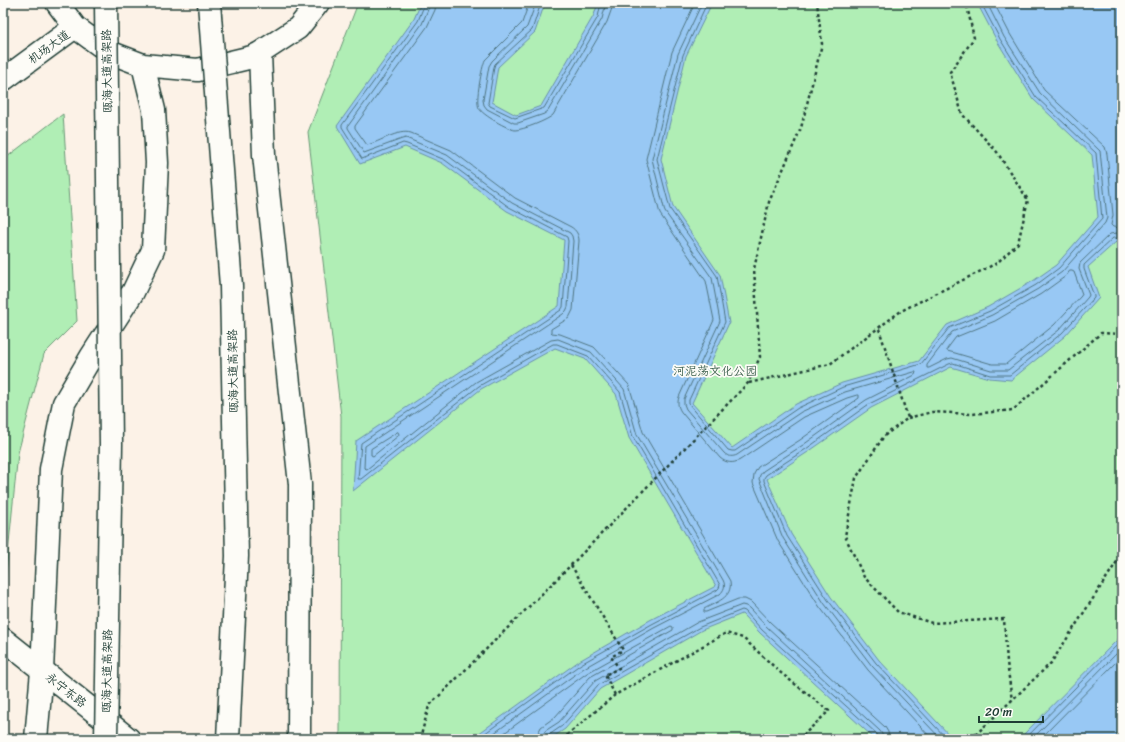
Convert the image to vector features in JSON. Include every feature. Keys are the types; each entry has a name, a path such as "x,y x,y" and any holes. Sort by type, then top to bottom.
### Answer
{"main road":[{"path":"57,3 75,27 109,52 143,65 198,70 252,57 260,53 298,28 318,3"},
{"name":"瓯海大道高架路","path":"106,3 111,444 106,739"},
{"name":"瓯海大道高架路","path":"209,3 231,286 237,556 228,739"},
{"name":"机场大道","path":"3,80 75,27"},
{"path":"260,53 264,155 300,484 300,739"},
{"path":"36,739 42,671 51,469 64,403 91,357 133,292 153,250 157,163 154,110 143,65"},
{"name":"永宁东路","path":"3,640 128,739"}],"path":[{"path":"420,739 430,706 571,565 748,383 760,357 754,269 769,202 801,128 822,44 817,3"},
{"path":"748,383 830,364 901,312 997,264 1018,243 1028,200 997,152 962,114 950,72 974,38 968,6 964,3"},
{"path":"879,328 908,418"},
{"path":"1012,701 1004,619 932,623 898,612 864,578 845,536 856,478 884,436 908,418 932,412 972,414 1013,410 1101,334 1122,334"},
{"path":"971,739 1051,663 1122,554"},
{"path":"571,565 623,650 611,657 619,668 605,676 615,695"},
{"path":"562,739 615,695 726,633 743,638 829,711 799,739"}],"green space":[{"name":"河泥荡文化公园","path":"358,3 1122,3 1122,647 1023,739 340,739 341,416 308,132"},
{"path":"63,114 77,321 44,354 18,453 3,603 3,160"}],"water":[{"path":"421,3 545,3 535,32 498,67 492,102 516,115 541,106 594,15 598,3 712,3 686,56 661,159 673,207 720,275 729,323 692,403 732,448 796,404 842,383 919,361 947,325 988,307 1033,281 1056,265 1098,217 1092,155 1033,99 997,41 977,3 1122,3 1122,244 1116,242 1088,267 1099,298 1065,336 1011,380 989,378 951,367 871,408 767,479 791,534 831,597 879,660 953,739 875,739 760,633 742,614 702,630 600,689 565,729 550,739 471,739 579,661 650,620 716,586 629,438 616,394 585,359 555,348 481,389 353,491 356,441 559,306 564,240 507,211 442,163 405,147 360,164 337,126 414,19"},
{"path":"1122,635 1122,739 1019,739"}]}
